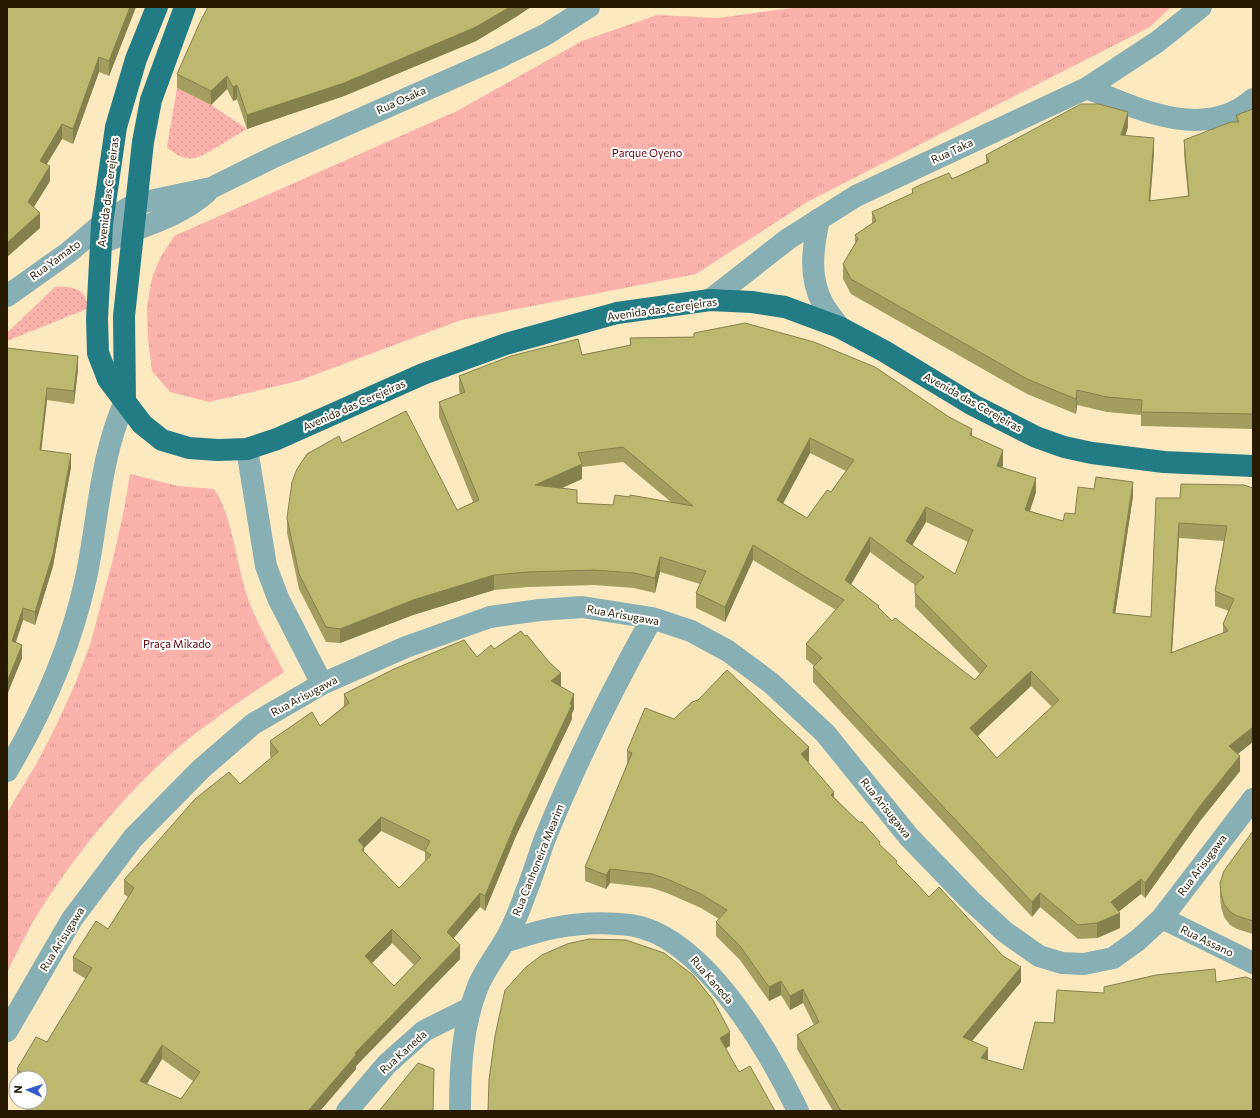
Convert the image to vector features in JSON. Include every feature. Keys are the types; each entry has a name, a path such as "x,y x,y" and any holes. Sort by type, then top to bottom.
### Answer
{"main road":[{"name":"Avenida das Cerejeiras","path":"158,7 136,58 116,127 102,234 97,319 98,353 108,379 142,424 162,440 189,448 218,450 247,449 276,439 423,374 506,344 618,313 710,300 752,302 785,307 839,327 884,351 973,405 1036,437 1064,447 1092,453 1164,462 1253,466"},
{"path":"125,401 124,316 132,230 143,142 151,100 185,7"}],"street":[{"name":"Rua Osaka","path":"102,234 135,204 211,188 276,156 496,59 544,35 589,7"},
{"name":"Rua Taka","path":"710,300 788,238 856,196 1087,88 1157,42 1200,7"},
{"path":"1087,88 1142,110 1183,120 1221,118 1242,109 1253,99"},
{"name":"Rua Osaka","path":"102,234 132,230 177,214 196,202 211,188"},
{"path":"819,219 813,248 814,279 822,303 839,327"},
{"name":"Rua Yamato","path":"7,296 69,252 102,234"},
{"path":"7,771 41,707 67,647 86,578 101,479 107,451 114,427 125,401"},
{"path":"247,449 266,566 278,598 322,684"},
{"name":"Rua Arisugawa","path":"7,1031 72,919 133,838 201,769 253,724 322,684 406,647 490,617 540,610 582,607 652,618 691,631 728,651 772,684 825,733 909,837 970,900 1005,932 1039,956 1062,963 1084,964 1113,958 1162,918 1253,799"},
{"name":"Rua Canhoneira Mearim","path":"460,1111 461,1056 470,1008 488,968 504,942 526,893 544,841 593,729 612,689 652,618"},
{"name":"Rua Assano","path":"1162,918 1253,963"},
{"name":"Rua Kaneda","path":"504,942 554,928 593,925 631,925 659,934 690,955 715,980 749,1025 785,1084 798,1111"},
{"name":"Rua Kaneda","path":"347,1111 387,1064 424,1031 470,1008"}],"green space":[{"name":"Parque Oyeno","path":"800,7 1171,7 1150,27 807,202 696,274 461,320 298,381 209,402 170,392 152,371 148,339 147,307 152,278 160,258 174,236 457,111 582,41 657,15 718,18"},
{"path":"177,88 211,105 247,129 213,150 195,158 187,158 176,154 167,147"},
{"path":"55,287 67,287 78,290 85,297 87,309 7,341 7,333"},
{"name":"Praça Mikado","path":"130,474 178,486 214,489 225,511 249,602 258,623 284,672 241,700 200,730 173,752 117,808 99,829 51,893 25,936 7,972 7,813 38,761 57,724 90,645 113,559"}],"building":[{"path":"7,7 130,7 109,61 99,57 73,129 62,124 40,161 50,166 28,202 40,213 7,243"},
{"path":"208,7 510,7 476,27 344,83 247,115 237,85 233,87 227,76 211,91 177,74"},
{"path":"1081,104 1099,104 1128,112 1121,135 1154,138 1149,201 1189,196 1184,140 1231,122 1239,122 1236,115 1253,109 1253,414 1141,412 1142,400 1107,397 1077,390 1076,399 1027,379 851,279 843,264 858,239 855,235 876,221 872,212 913,193 912,189 920,185 949,173 952,179 989,162 986,155"},
{"path":"745,323 814,342 875,367 949,417 972,429 970,435 1003,450 997,466 1036,478 1025,510 1063,521 1065,513 1075,514 1078,487 1094,489 1096,477 1133,482 1113,613 1151,617 1156,498 1180,498 1181,484 1244,485 1253,488 1253,727 1229,746 1240,756 1200,806 1145,883 1141,879 1111,902 1120,913 1097,923 1078,925 1040,893 1032,902 813,667 822,658 806,644 844,600 753,545 725,607 696,593 706,571 660,557 655,578 634,573 594,570 528,572 494,575 413,600 340,629 326,627 299,574 287,518 292,482 297,469 307,454 339,436 342,443 406,411 457,510 479,500 439,402 465,392 459,376 511,356 578,339 582,355 631,345 630,338 694,337 694,333","holes":["810,438 854,460 831,492 827,490 807,518 777,500","623,447 693,506 630,495 630,497 615,495 613,505 577,503 577,490 535,485 582,464 578,453","926,507 973,530 955,574 906,541","1179,523 1227,526 1215,591 1234,599 1223,624 1228,631 1171,653","870,537 924,577 915,585 915,593 987,666 975,680 895,618 892,621 878,607 879,606 845,580","1031,671 1059,700 997,758 970,728"]},
{"path":"7,348 78,356 74,391 47,388 40,450 71,454 53,554 35,612 23,608 12,641 22,645 7,682"},
{"path":"521,631 525,636 527,635 549,662 561,673 551,681 574,694 570,704 572,705 516,822 485,896 480,893 447,932 460,945 355,1053 356,1055 308,1111 26,1111 48,1110 48,1070 17,1069 36,1037 47,1042 92,968 73,957 96,921 108,929 134,888 124,880 195,799 229,772 240,784 278,752 270,741 312,712 320,726 349,703 344,694 394,669 464,640 477,657 491,645 494,649","holes":["381,817 430,841 425,851 431,855 399,888 362,850 364,847 358,840","392,929 421,958 394,986 365,956","162,1045 200,1072 181,1099 140,1081"]},
{"path":"727,670 809,747 801,754 834,792 831,795 859,822 862,822 880,842 879,844 897,861 896,863 929,897 939,887 1003,956 1021,967 963,1037 988,1048 981,1058 1023,1070 1035,1022 1054,1023 1057,990 1104,993 1104,987 1156,975 1215,969 1216,982 1246,977 1253,980 1253,1111 841,1111 797,1035 819,1022 803,989 790,996 781,981 769,987 740,946 716,922 727,910 701,894 652,874 610,869 606,875 585,867 632,753 627,751 645,708 674,719 692,702 698,700"},
{"path":"1253,831 1253,921 1230,912 1224,904 1220,883 1224,871"},
{"path":"589,939 626,940 664,953 693,975 713,1000 730,1032 720,1038 739,1072 750,1066 775,1111 488,1111 489,1080 495,1036 505,990 526,967 542,955 567,944"},
{"path":"418,1063 434,1069 433,1111 379,1111"}]}
